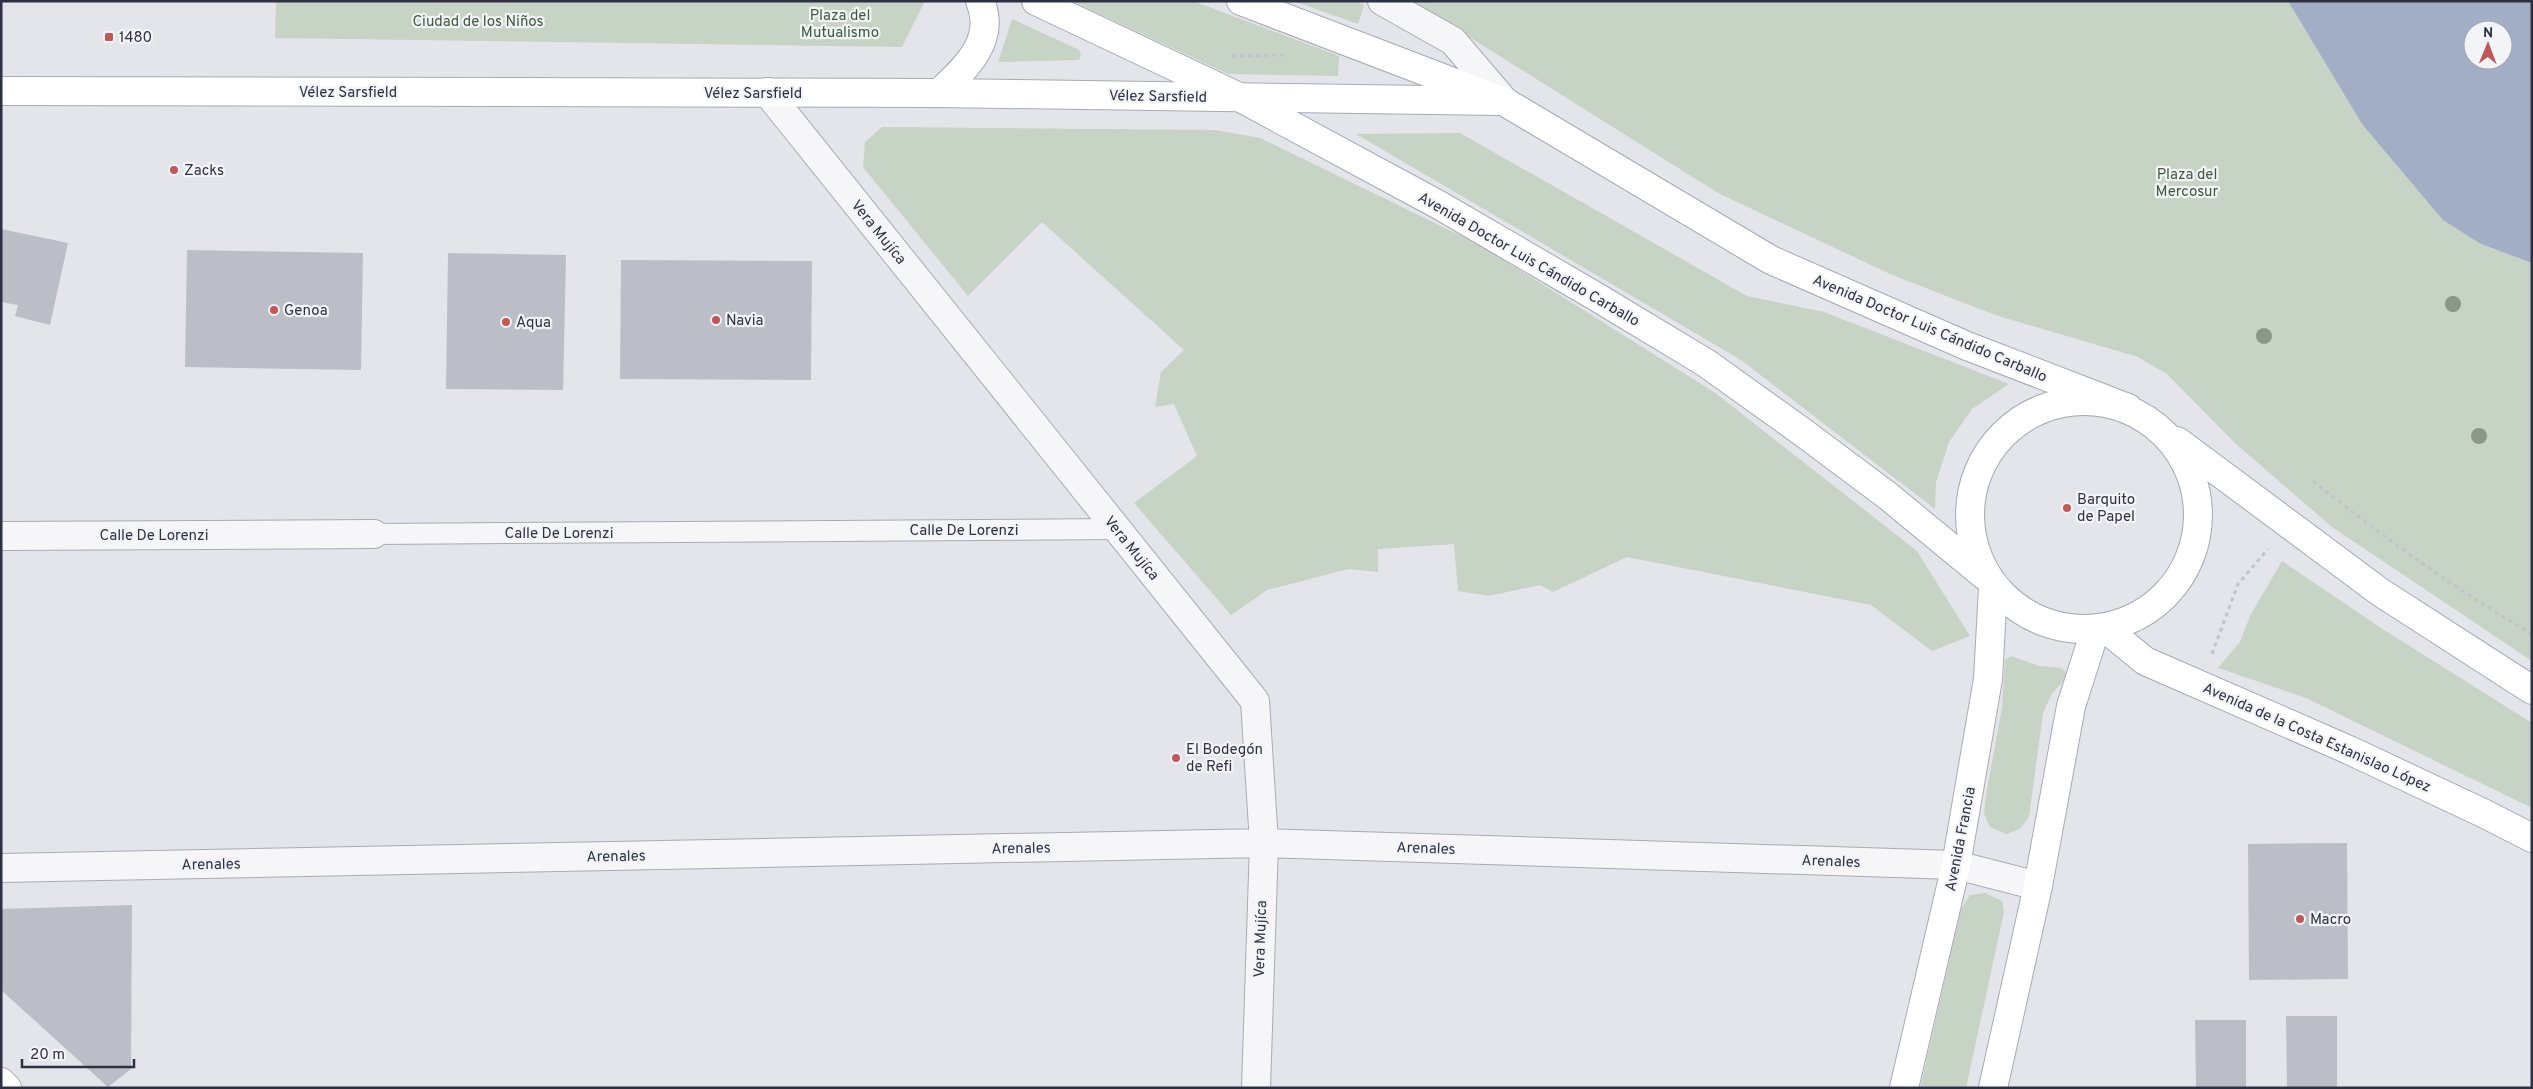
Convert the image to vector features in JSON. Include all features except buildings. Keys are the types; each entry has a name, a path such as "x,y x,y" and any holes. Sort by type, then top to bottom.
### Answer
{"main road":[{"path":"940,93 970,64 982,39 984,10 980,1"},
{"name":"Avenida Doctor Luis Cándido Carballo","path":"1036,1 1239,97 1439,205 1706,364 1888,496 1989,582 2022,613 2057,628 2100,630"},
{"name":"Avenida Doctor Luis Cándido Carballo","path":"1240,1 1505,102 1771,260 1967,346 2128,408"},
{"name":"Vélez Sarsfield","path":"1,91 940,93 1505,102"},
{"path":"1989,582 1970,523 1969,497 1983,458 2010,426 2046,406 2087,400 2128,408 2160,428 2380,592 2532,690"},
{"path":"1993,1088 2038,886 2071,706 2100,630 2146,613 2177,584 2196,546 2199,503 2187,462 2160,428"},
{"name":"Avenida Francia","path":"1904,1088 1956,865 1988,679 1989,582"},
{"name":"Avenida de la Costa Estanislao López","path":"2100,630 2145,661 2349,750 2532,838"},
{"path":"1,1082 7,1088"}],"street":[{"name":"Avenida Doctor Luis Cándido Carballo","path":"1382,1 1452,41 1505,102"},
{"name":"Vera Mujíca","path":"767,92 1255,701 1264,843 1256,1088"},
{"name":"Calle De Lorenzi","path":"1,536 374,534"},
{"name":"Arenales","path":"1,868 1264,843 1956,865 2038,886"}],"lane":[{"name":"Calle De Lorenzi","path":"374,534 1117,529"}],"path":[{"path":"1224,56 1293,55"},
{"path":"2313,481 2404,551 2481,604 2532,634"},
{"path":"2212,655 2238,584 2268,549"}],"green space":[{"path":"276,1 925,1 902,47 275,38"},
{"path":"1072,1 1193,1 1339,56 1338,76 1228,74"},
{"path":"1293,1 1354,1 1364,5 1358,24"},
{"name":"Plaza del Mercosur","path":"1412,1 2288,1 2362,124 2481,244 2532,263 2532,661 2332,527 2236,444 2167,374 2138,357 1995,315 1890,274 1718,193"},
{"path":"1012,19 1079,50 1081,55 1079,60 998,62"},
{"path":"882,127 1215,130 1260,138 1480,245 1714,392 1917,551 1970,636 1932,651 1871,605 1627,557 1553,592 1540,585 1489,596 1458,591 1454,544 1378,549 1378,572 1349,569 1267,590 1231,615 1134,503 1197,456 1174,404 1155,407 1161,372 1184,350 1042,222 968,296 863,167 865,142"},
{"path":"1460,133 1747,296 1824,312 2009,384 1972,409 1949,442 1936,482 1935,509 1741,360 1356,134"},
{"path":"2282,561 2381,628 2532,723 2532,808 2306,698 2218,668 2240,642 2250,616"},
{"path":"2011,656 2039,666 2061,668 2066,672 2065,679 2051,695 2043,713 2029,817 2020,829 2006,834 1990,827 1984,814 2002,708 2005,660"},
{"path":"1985,893 2002,901 2004,912 1966,1088 1920,1088 1961,909 1970,895"}],"water":[{"path":"2288,1 2532,1 2532,263 2481,244 2443,220 2362,124"}],"place":[{"name":"1480","path":"109,37"},
{"name":"Zacks","path":"174,170"},
{"name":"Genoa","path":"274,310"},
{"name":"Navia","path":"716,320"},
{"name":"Aqua","path":"506,322"},
{"name":"Barquito de Papel","path":"2067,508"},
{"name":"El Bodegón de Refi","path":"1176,758"},
{"name":"Macro","path":"2300,919"}],"park label":[{"name":"Ciudad de los Niños","path":"478,21"},
{"name":"Plaza del Mutualismo","path":"840,24"}]}
